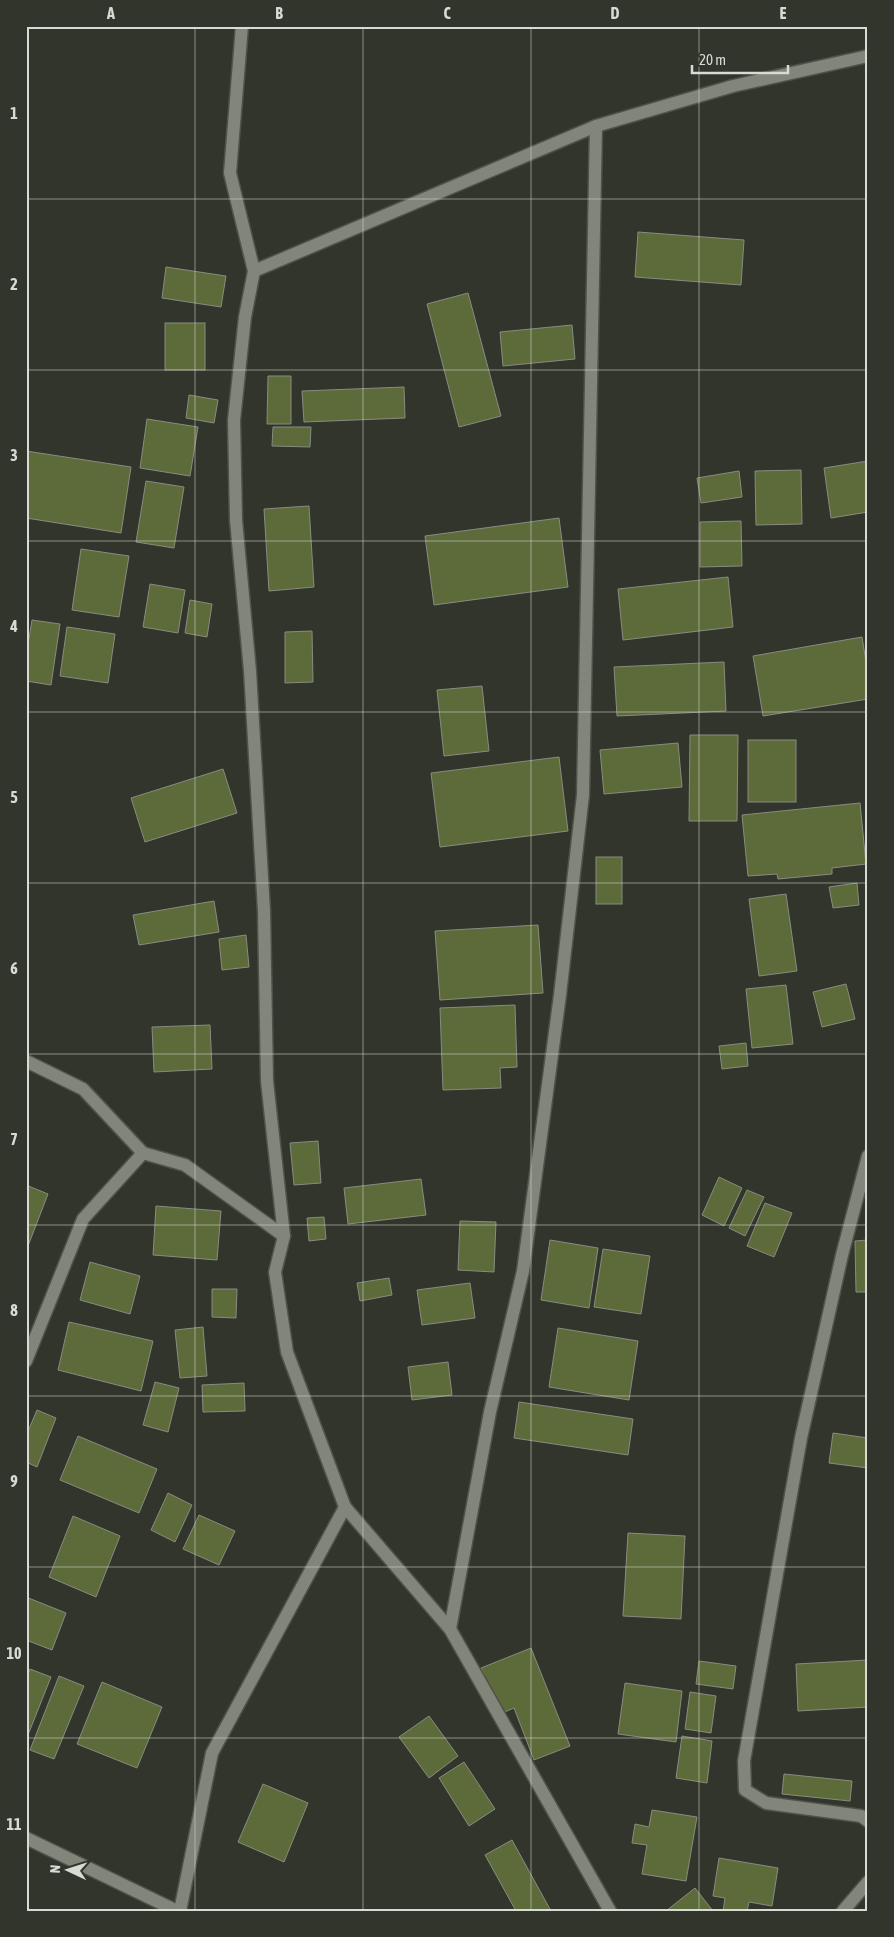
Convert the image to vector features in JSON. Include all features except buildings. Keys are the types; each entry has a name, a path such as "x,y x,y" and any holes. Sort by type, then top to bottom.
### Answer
{"street":[{"path":"242,26 230,173 254,271 245,317 234,420 236,520 250,671 263,902 267,1081 284,1236 275,1272 287,1352 345,1507 450,1629 610,1911"},
{"path":"254,271 596,126 734,86 868,56"},
{"path":"450,1629 490,1412 523,1271 560,996 583,795 596,126"},
{"path":"26,1061 83,1089 143,1153 185,1165 284,1236"},
{"path":"26,1361 83,1219 143,1153"},
{"path":"868,1156 842,1255 801,1438 744,1762 746,1790 766,1803 861,1816 868,1821"},
{"path":"26,1838 178,1911 212,1754 345,1507"},
{"path":"842,1911 868,1882"}]}
